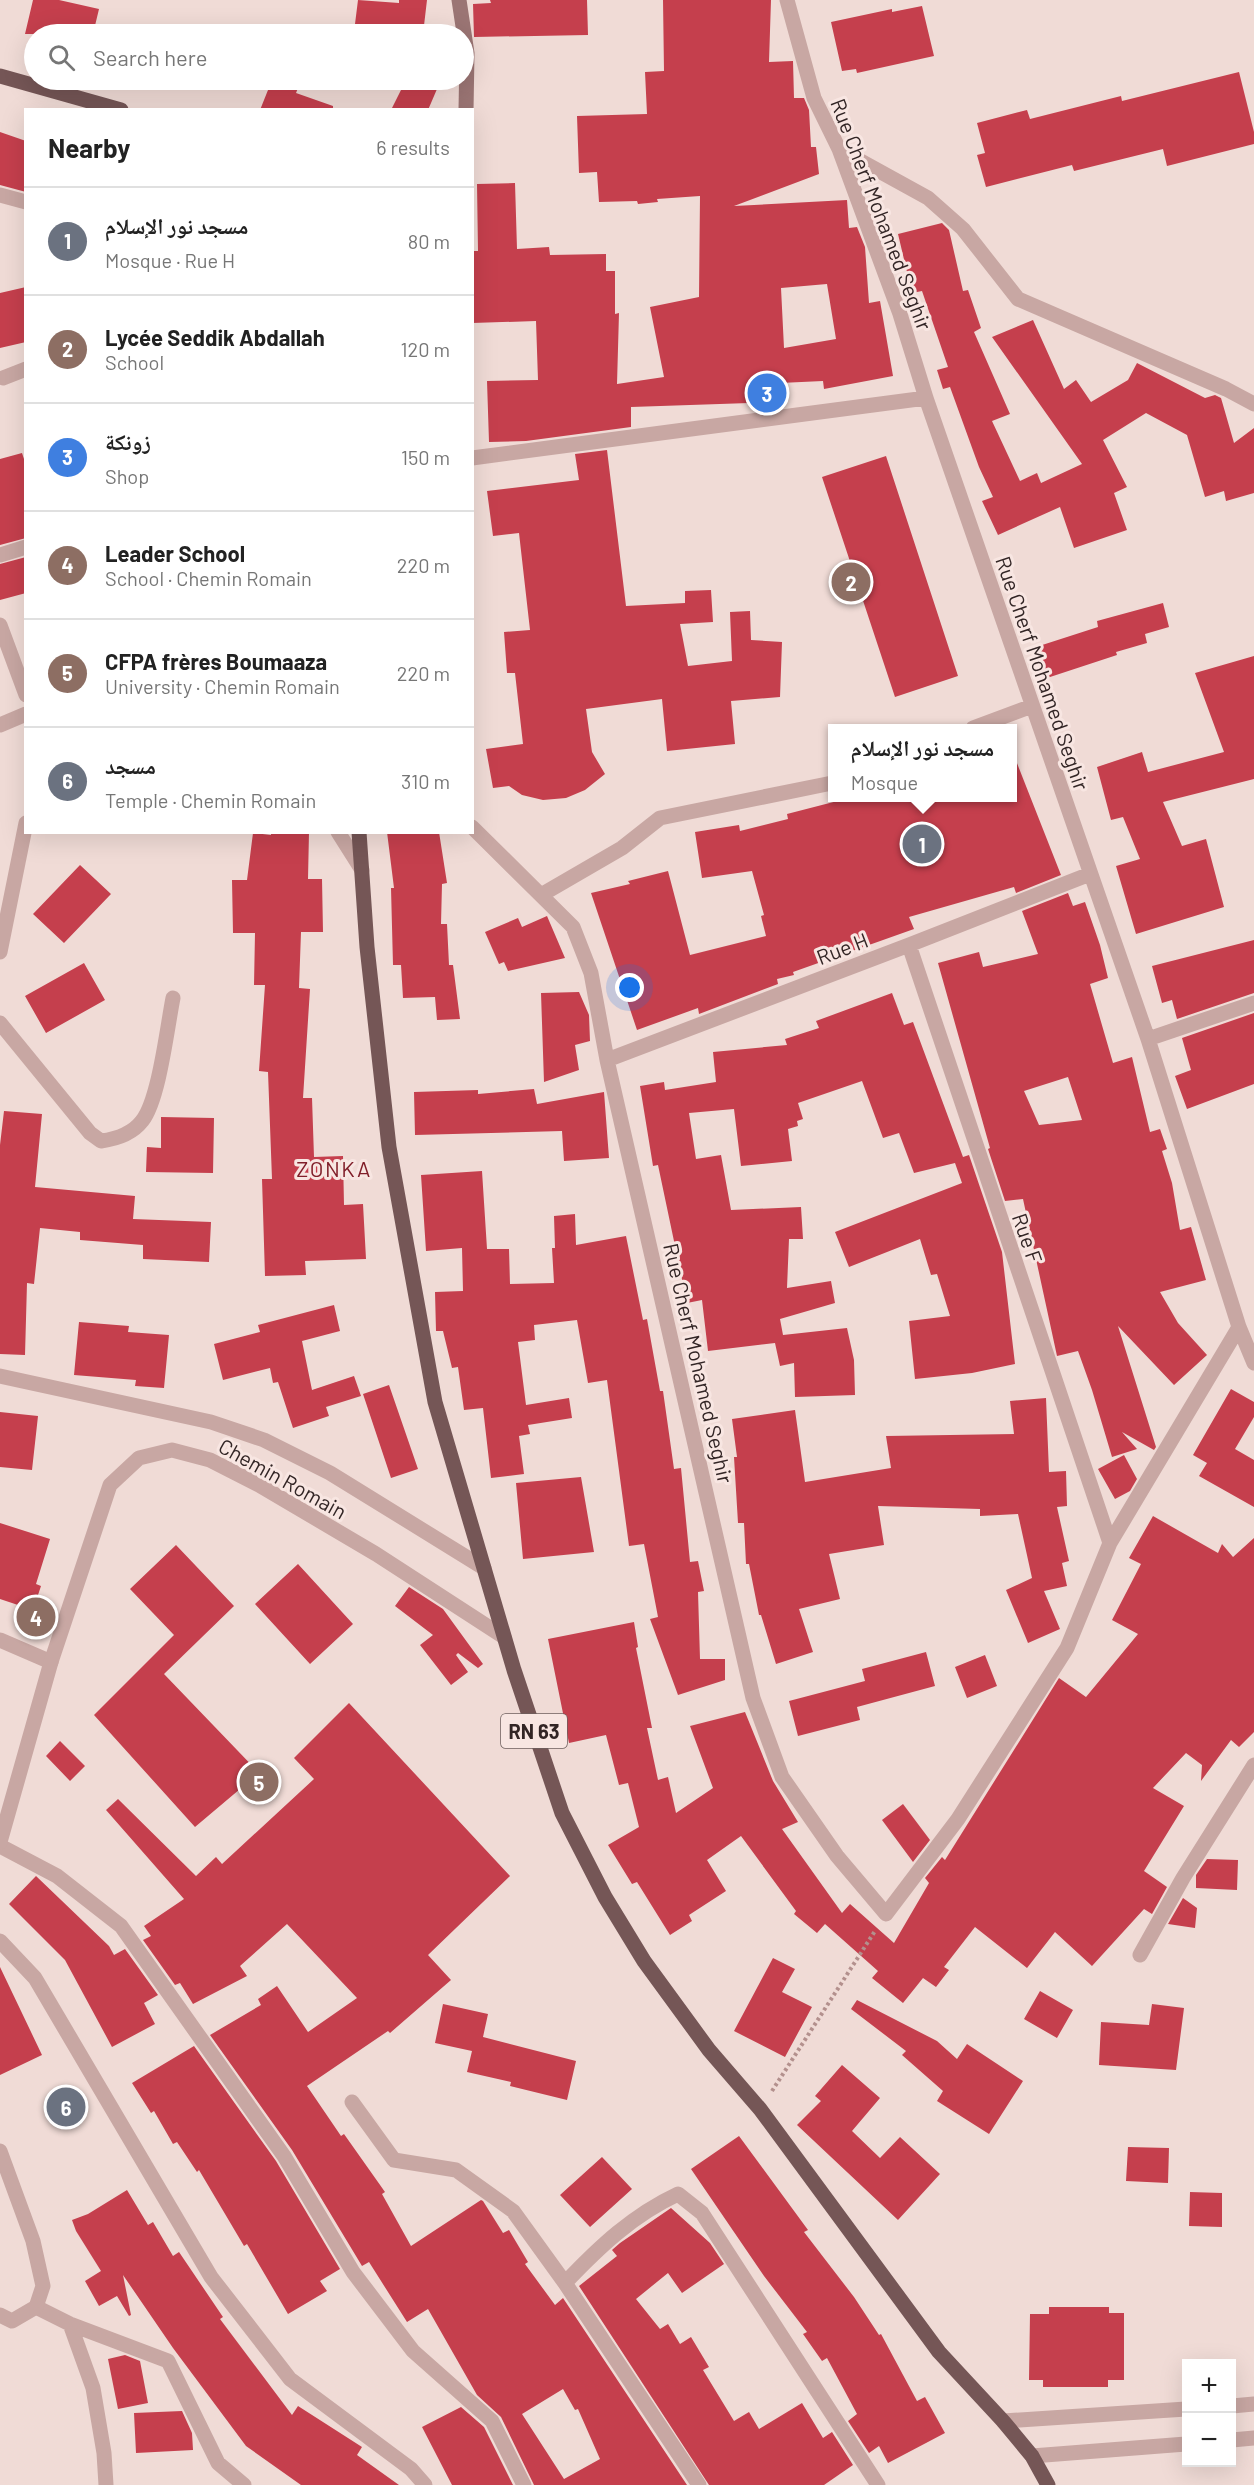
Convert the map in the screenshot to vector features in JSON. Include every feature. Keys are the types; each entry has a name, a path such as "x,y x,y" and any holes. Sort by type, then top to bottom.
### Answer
{"main road":[{"path":"459,0 463,24"},
{"path":"0,76 24,83"},
{"path":"50,90 114,108"},
{"path":"466,90 466,108"},
{"name":"RN 63","path":"359,834 367,947 393,1170 435,1402 504,1637 562,1813 605,1897 644,1961 703,2042 760,2109 939,2352 1032,2456 1048,2485"}],"street":[{"name":"Rue Cherf Mohamed Seghir","path":"787,0 814,98 839,150 900,314 926,398 1148,1039 1239,1326 1254,1363"},
{"path":"839,150 928,198 963,229 1018,299 1226,389 1254,404"},
{"path":"0,195 24,201"},
{"path":"3,378 24,370"},
{"path":"474,458 926,398"},
{"path":"0,555 24,548"},
{"path":"0,625 24,690"},
{"path":"986,724 1032,706"},
{"path":"0,724 24,715"},
{"path":"541,896 622,848 660,818 828,784"},
{"name":"Rue Cherf Mohamed Seghir","path":"474,829 573,927 591,973 608,1060 753,1698 782,1778 837,1856 886,1914"},
{"path":"0,952 24,834"},
{"path":"339,834 362,870"},
{"name":"Rue H","path":"608,1060 1090,874"},
{"name":"Rue F","path":"909,945 1110,1543"},
{"path":"0,1023 90,1133 101,1142 119,1138 142,1122 153,1102 173,998"},
{"path":"1148,1039 1254,1003"},
{"path":"886,1914 958,1819 1067,1648 1110,1543 1239,1326"},
{"path":"0,1376 211,1422 264,1440 330,1473 484,1568"},
{"name":"Chemin Romain","path":"0,1844 51,1662 110,1485 139,1458 172,1450 210,1460 259,1485 376,1554 504,1637"},
{"path":"0,1640 51,1662"},
{"path":"1140,1955 1183,1878 1254,1765"},
{"path":"0,1844 57,1876 121,1926 284,2156 353,2272 412,2351 492,2421 524,2485"},
{"path":"0,1941 34,1978 211,2277 290,2379 411,2469 425,2485"},
{"path":"352,2102 394,2160 456,2170 513,2211 565,2283 699,2485"},
{"path":"0,2151 33,2241 44,2286 36,2307 12,2321 0,2315"},
{"path":"565,2283 598,2247 651,2207 678,2194 702,2213 878,2485"},
{"path":"36,2307 70,2324 168,2361 218,2463 244,2485"},
{"path":"70,2324 93,2388 104,2453 106,2485"},
{"path":"1236,2406 1254,2404"},
{"path":"1003,2421 1182,2409"},
{"path":"1236,2440 1254,2438"},
{"path":"1032,2456 1182,2444"}],"path":[{"path":"760,2109 886,1914"}],"building":[{"path":"33,0 59,0 99,9 95,24 27,24"},
{"path":"358,0 399,3 399,0 427,0 424,24 355,24"},
{"path":"490,0 587,0 588,35 474,37 473,4 491,3"},
{"path":"663,0 771,0 769,62 793,61 794,98 804,98 809,110 811,147 816,147 819,174 734,206 847,200 849,228 857,227 865,247 869,303 880,301 893,376 824,389 823,381 780,383 781,402 631,407 631,427 526,441 489,442 487,381 538,380 536,321 474,323 474,251 478,251 477,184 515,183 517,249 549,247 550,255 606,254 606,271 615,271 615,314 619,313 617,384 664,377 650,307 699,297 700,196 657,199 658,202 638,204 637,201 599,202 597,172 579,173 577,116 647,114 645,72 664,71","holes":["827,284 836,339 784,348 781,288"]},
{"path":"922,6 934,56 857,73 856,69 842,71 831,22 892,9 892,12"},
{"path":"1239,72 1254,132 1254,144 1167,166 1163,149 1074,171 1072,165 986,187 977,155 985,153 977,123 1027,110 1030,119 1121,96 1122,101"},
{"path":"268,90 297,90 296,93 333,106 333,108 261,108"},
{"path":"401,90 437,90 429,108 392,108"},
{"path":"0,132 24,140 24,191 0,185"},
{"path":"942,223 949,230 963,291 968,290 981,328 974,332 1010,414 992,421 1020,481 1037,473 1041,483 1082,464 992,337 1033,320 1064,389 1076,380 1091,402 1128,380 1137,363 1205,398 1215,395 1221,398 1234,443 1254,428 1254,493 1226,501 1224,491 1205,497 1187,435 1146,413 1103,440 1127,487 1114,493 1127,530 1074,548 1060,507 998,535 982,501 993,497 979,467 950,387 943,389 937,370 948,367 922,291 912,293 898,234"},
{"path":"24,287 24,342 0,348 0,293"},
{"path":"607,450 626,606 685,603 685,591 711,590 713,622 680,624 688,666 732,661 730,612 750,611 751,640 782,642 780,697 731,701 735,744 667,751 662,699 586,709 592,752 605,774 585,790 566,798 543,800 522,795 509,786 493,788 486,749 523,744 515,673 507,673 504,632 530,630 519,533 493,536 487,491 579,480 575,454"},
{"path":"22,453 24,459 24,539 0,545 0,459"},
{"path":"886,456 958,676 895,697 822,477"},
{"path":"24,558 24,594 0,600 0,564"},
{"path":"1163,603 1169,627 1145,634 1147,643 1047,678 1036,647 1098,627 1097,621"},
{"path":"1254,656 1254,779 1163,802 1182,846 1206,839 1224,907 1136,934 1116,866 1140,859 1123,817 1111,820 1097,767 1142,752 1148,772 1224,752 1195,673"},
{"path":"1017,763 1061,875 1016,893 1014,887 909,917 914,929 793,972 794,975 777,979 778,984 699,1014 698,1008 637,1030 591,893 630,884 628,881 668,871 690,955 766,936 761,916 764,915 752,871 702,878 695,832 739,825 740,831 788,819 787,814 834,802 1017,802"},
{"path":"253,834 309,834 308,879 322,879 323,932 301,932 299,988 310,989 303,1098 312,1098 314,1157 343,1156 344,1205 363,1204 366,1259 305,1261 306,1275 265,1276 262,1179 272,1179 268,1072 259,1071 265,985 254,985 255,933 233,933 232,880 247,880"},
{"path":"387,834 439,834 447,883 442,884 441,924 447,924 449,965 453,965 460,1019 437,1020 435,997 403,998 401,965 393,965 391,888 394,888"},
{"path":"80,865 111,894 64,943 33,914"},
{"path":"1068,893 1073,906 1085,902 1100,945 1108,978 1090,984 1113,1063 1132,1057 1150,1132 1160,1129 1167,1149 1162,1151 1172,1183 1180,1230 1191,1227 1206,1280 1160,1292 1178,1323 1207,1355 1174,1385 1118,1326 1156,1447 1154,1450 1122,1432 1137,1449 1112,1457 1078,1351 1057,1356 1023,1199 1005,1201 988,1149 990,1148 938,963 979,952 983,967 1038,954 1022,911","holes":["1068,1077 1082,1120 1039,1125 1024,1091"]},
{"path":"547,916 565,958 508,971 504,962 499,964 485,932 518,918 522,927"},
{"path":"1254,940 1254,993 1177,1019 1172,1000 1162,1003 1152,966"},
{"path":"84,963 105,1000 46,1033 25,996"},
{"path":"579,992 589,1015 590,1041 575,1045 579,1070 544,1082 541,993"},
{"path":"892,993 904,1025 913,1022 963,1157 969,1155 1002,1252 1015,1364 972,1373 915,1379 909,1321 950,1316 937,1274 931,1275 920,1239 849,1267 835,1232 962,1183 955,1163 914,1173 899,1133 883,1138 862,1081 798,1103 803,1119 797,1121 798,1126 788,1129 792,1161 741,1166 734,1109 689,1113 696,1159 721,1155 731,1210 801,1207 803,1239 789,1239 787,1288 831,1281 835,1303 780,1319 783,1335 847,1328 854,1360 855,1395 795,1397 794,1363 780,1366 775,1343 708,1351 702,1300 687,1303 658,1165 653,1166 640,1086 664,1082 665,1090 716,1082 713,1052 787,1045 785,1039 819,1028 816,1021"},
{"path":"1254,1013 1254,1084 1187,1109 1175,1076 1191,1070 1182,1038"},
{"path":"534,1089 537,1104 604,1092 609,1158 564,1161 562,1131 415,1135 414,1092 478,1090 478,1094"},
{"path":"4,1111 42,1114 35,1187 135,1196 133,1219 211,1222 209,1262 143,1259 143,1245 80,1240 80,1232 40,1228 34,1284 27,1283 25,1355 0,1354 0,1145"},
{"path":"161,1117 214,1118 213,1173 146,1172 147,1147 161,1148"},
{"path":"482,1171 487,1249 509,1249 510,1284 554,1283 552,1248 555,1248 554,1216 575,1214 576,1245 626,1236 643,1320 647,1319 660,1391 663,1391 674,1469 681,1468 690,1562 698,1561 704,1591 698,1592 700,1659 725,1659 725,1680 678,1695 650,1619 658,1617 644,1544 629,1546 607,1380 588,1383 577,1320 534,1325 535,1340 518,1342 526,1405 569,1398 572,1418 528,1425 530,1434 519,1436 524,1474 491,1478 483,1408 464,1410 458,1367 452,1368 443,1331 436,1331 435,1292 463,1291 462,1248 426,1251 421,1175"},
{"path":"334,1305 340,1331 302,1341 312,1390 354,1376 361,1396 326,1407 329,1416 293,1428 278,1382 273,1383 270,1368 223,1380 214,1344 260,1332 258,1325"},
{"path":"79,1322 129,1326 128,1332 169,1335 164,1388 135,1386 136,1380 74,1375"},
{"path":"389,1385 418,1469 391,1478 363,1394"},
{"path":"1231,1389 1254,1402 1254,1417 1235,1449 1254,1460 1254,1507 1199,1476 1207,1463 1193,1455"},
{"path":"1046,1398 1049,1472 1066,1471 1067,1506 1057,1507 1069,1561 1062,1563 1067,1586 1044,1591 1060,1629 1028,1643 1006,1590 1032,1578 1018,1514 980,1516 980,1509 878,1506 884,1545 829,1554 840,1599 799,1609 813,1652 776,1664 761,1615 759,1615 749,1564 746,1564 744,1523 738,1523 734,1457 737,1457 732,1419 795,1410 805,1482 891,1468 886,1436 1014,1434 1010,1401"},
{"path":"0,1412 38,1416 32,1470 0,1467"},
{"path":"1124,1455 1137,1479 1130,1491 1115,1499 1098,1469"},
{"path":"581,1477 594,1552 523,1559 516,1483"},
{"path":"1153,1516 1218,1553 1222,1544 1233,1557 1254,1538 1254,1732 1239,1747 1231,1740 1201,1781 1202,1765 1186,1753 1153,1788 1184,1806 1144,1871 1167,1887 1152,1914 1144,1909 1092,1966 1055,1932 1027,1968 975,1927 944,1967 949,1970 936,1987 923,1978 903,2003 872,1978 878,1971 825,1924 817,1933 794,1914 796,1911 741,1836 707,1860 726,1891 689,1915 692,1921 670,1935 637,1882 632,1884 608,1845 639,1827 628,1783 619,1785 606,1735 569,1743 548,1639 634,1622 638,1647 636,1648 652,1728 647,1728 658,1780 668,1777 676,1813 713,1788 690,1726 745,1712 773,1781 798,1822 782,1829 842,1913 850,1904 894,1943 929,1883 925,1878 942,1857 945,1860 1059,1678 1086,1697 1138,1634 1112,1620 1141,1564 1129,1558"},
{"path":"0,1523 50,1539 36,1584 41,1586 33,1610 0,1599"},
{"path":"176,1545 234,1606 164,1674 259,1773 195,1827 94,1715 174,1635 130,1589"},
{"path":"298,1564 353,1624 310,1664 255,1604"},
{"path":"409,1587 443,1609 483,1664 478,1668 458,1653 456,1655 468,1672 451,1685 420,1645 433,1635 395,1606"},
{"path":"926,1652 935,1686 857,1707 860,1720 798,1736 789,1701 865,1681 862,1669"},
{"path":"985,1655 997,1686 967,1698 955,1667"},
{"path":"349,1703 510,1876 428,1955 451,1980 390,2033 388,2031 307,2086 341,2136 344,2134 385,2192 382,2194 411,2246 481,2200 483,2201 503,2233 509,2230 528,2262 525,2264 555,2305 563,2298 687,2485 534,2485 501,2417 477,2395 428,2309 407,2322 369,2262 362,2266 292,2150 210,2035 261,2005 258,1999 277,1986 308,2032 357,1998 287,1924 240,1966 247,1976 193,2004 180,1983 175,1985 143,1940 151,1936 144,1926 184,1899 106,1810 118,1799 196,1876 216,1857 222,1864 314,1779 294,1758","holes":["563,2389 575,2410 578,2409 600,2459 564,2479 522,2414"]},
{"path":"60,1741 85,1766 70,1781 46,1756"},
{"path":"903,1804 930,1840 913,1862 882,1820"},
{"path":"1207,1859 1238,1860 1237,1890 1196,1888 1196,1875"},
{"path":"36,1876 109,1946 114,1955 125,1949 158,1995 144,2003 155,2024 112,2047 65,1960 9,1904"},
{"path":"1183,1898 1197,1908 1195,1928 1168,1924"},
{"path":"773,1958 795,1969 782,1992 812,2007 785,2057 734,2031"},
{"path":"0,1967 42,2055 0,2075"},
{"path":"1040,1991 1073,2010 1057,2038 1024,2019"},
{"path":"857,2000 937,2041 957,2059 967,2044 1023,2081 989,2134 937,2101 943,2091 902,2055 906,2051 851,2009"},
{"path":"443,2004 488,2014 483,2037 576,2061 567,2100 510,2086 511,2082 467,2072 472,2051 435,2043"},
{"path":"1152,2004 1184,2008 1176,2070 1099,2065 1101,2022 1149,2025"},
{"path":"194,2046 276,2161 340,2269 320,2281 327,2291 288,2314 247,2244 244,2246 199,2170 197,2172 177,2142 173,2144 154,2111 151,2113 132,2083"},
{"path":"842,2065 880,2098 852,2131 880,2158 900,2137 940,2174 898,2220 797,2125 821,2101 815,2096"},
{"path":"739,2136 808,2230 804,2232 854,2297 879,2335 881,2334 917,2401 925,2397 945,2433 888,2463 879,2446 869,2453 848,2421 857,2414 827,2358 822,2361 803,2334 807,2332 764,2276 691,2169"},
{"path":"1128,2147 1169,2148 1168,2183 1126,2181"},
{"path":"602,2157 632,2189 590,2227 560,2195"},
{"path":"127,2190 148,2225 153,2222 173,2256 179,2252 223,2317 220,2319 292,2415 298,2406 362,2447 357,2455 399,2485 301,2485 246,2446 173,2348 123,2275 131,2315 129,2316 117,2296 99,2306 85,2281 101,2271 76,2231 72,2220 88,2214"},
{"path":"1190,2192 1222,2193 1222,2227 1189,2226"},
{"path":"671,2208 710,2243 724,2264 682,2293 668,2273 636,2299 660,2329 668,2324 680,2344 691,2337 709,2367 703,2370 734,2421 749,2412 759,2429 802,2403 823,2438 832,2432 853,2465 824,2485 709,2485 579,2286 617,2256 612,2250 620,2243"},
{"path":"1049,2307 1109,2307 1109,2313 1124,2313 1124,2380 1108,2380 1108,2387 1043,2387 1043,2380 1029,2380 1030,2314 1049,2314"},
{"path":"125,2355 140,2361 148,2403 118,2409 108,2359"},
{"path":"461,2407 484,2427 513,2485 452,2485 422,2427"},
{"path":"182,2411 192,2433 193,2450 136,2453 134,2413"}],"place":[{"name":"زونكة","path":"767,393"},
{"name":"Lycée Seddik Abdallah","path":"851,582"},
{"name":"مسجد نور الإسلام","path":"922,844"},
{"name":"Leader School","path":"36,1617"},
{"name":"CFPA frères Boumaaza","path":"259,1782"},
{"name":"مسجد","path":"66,2107"}],"district":[{"name":"ZONKA","path":"334,1168"}]}
